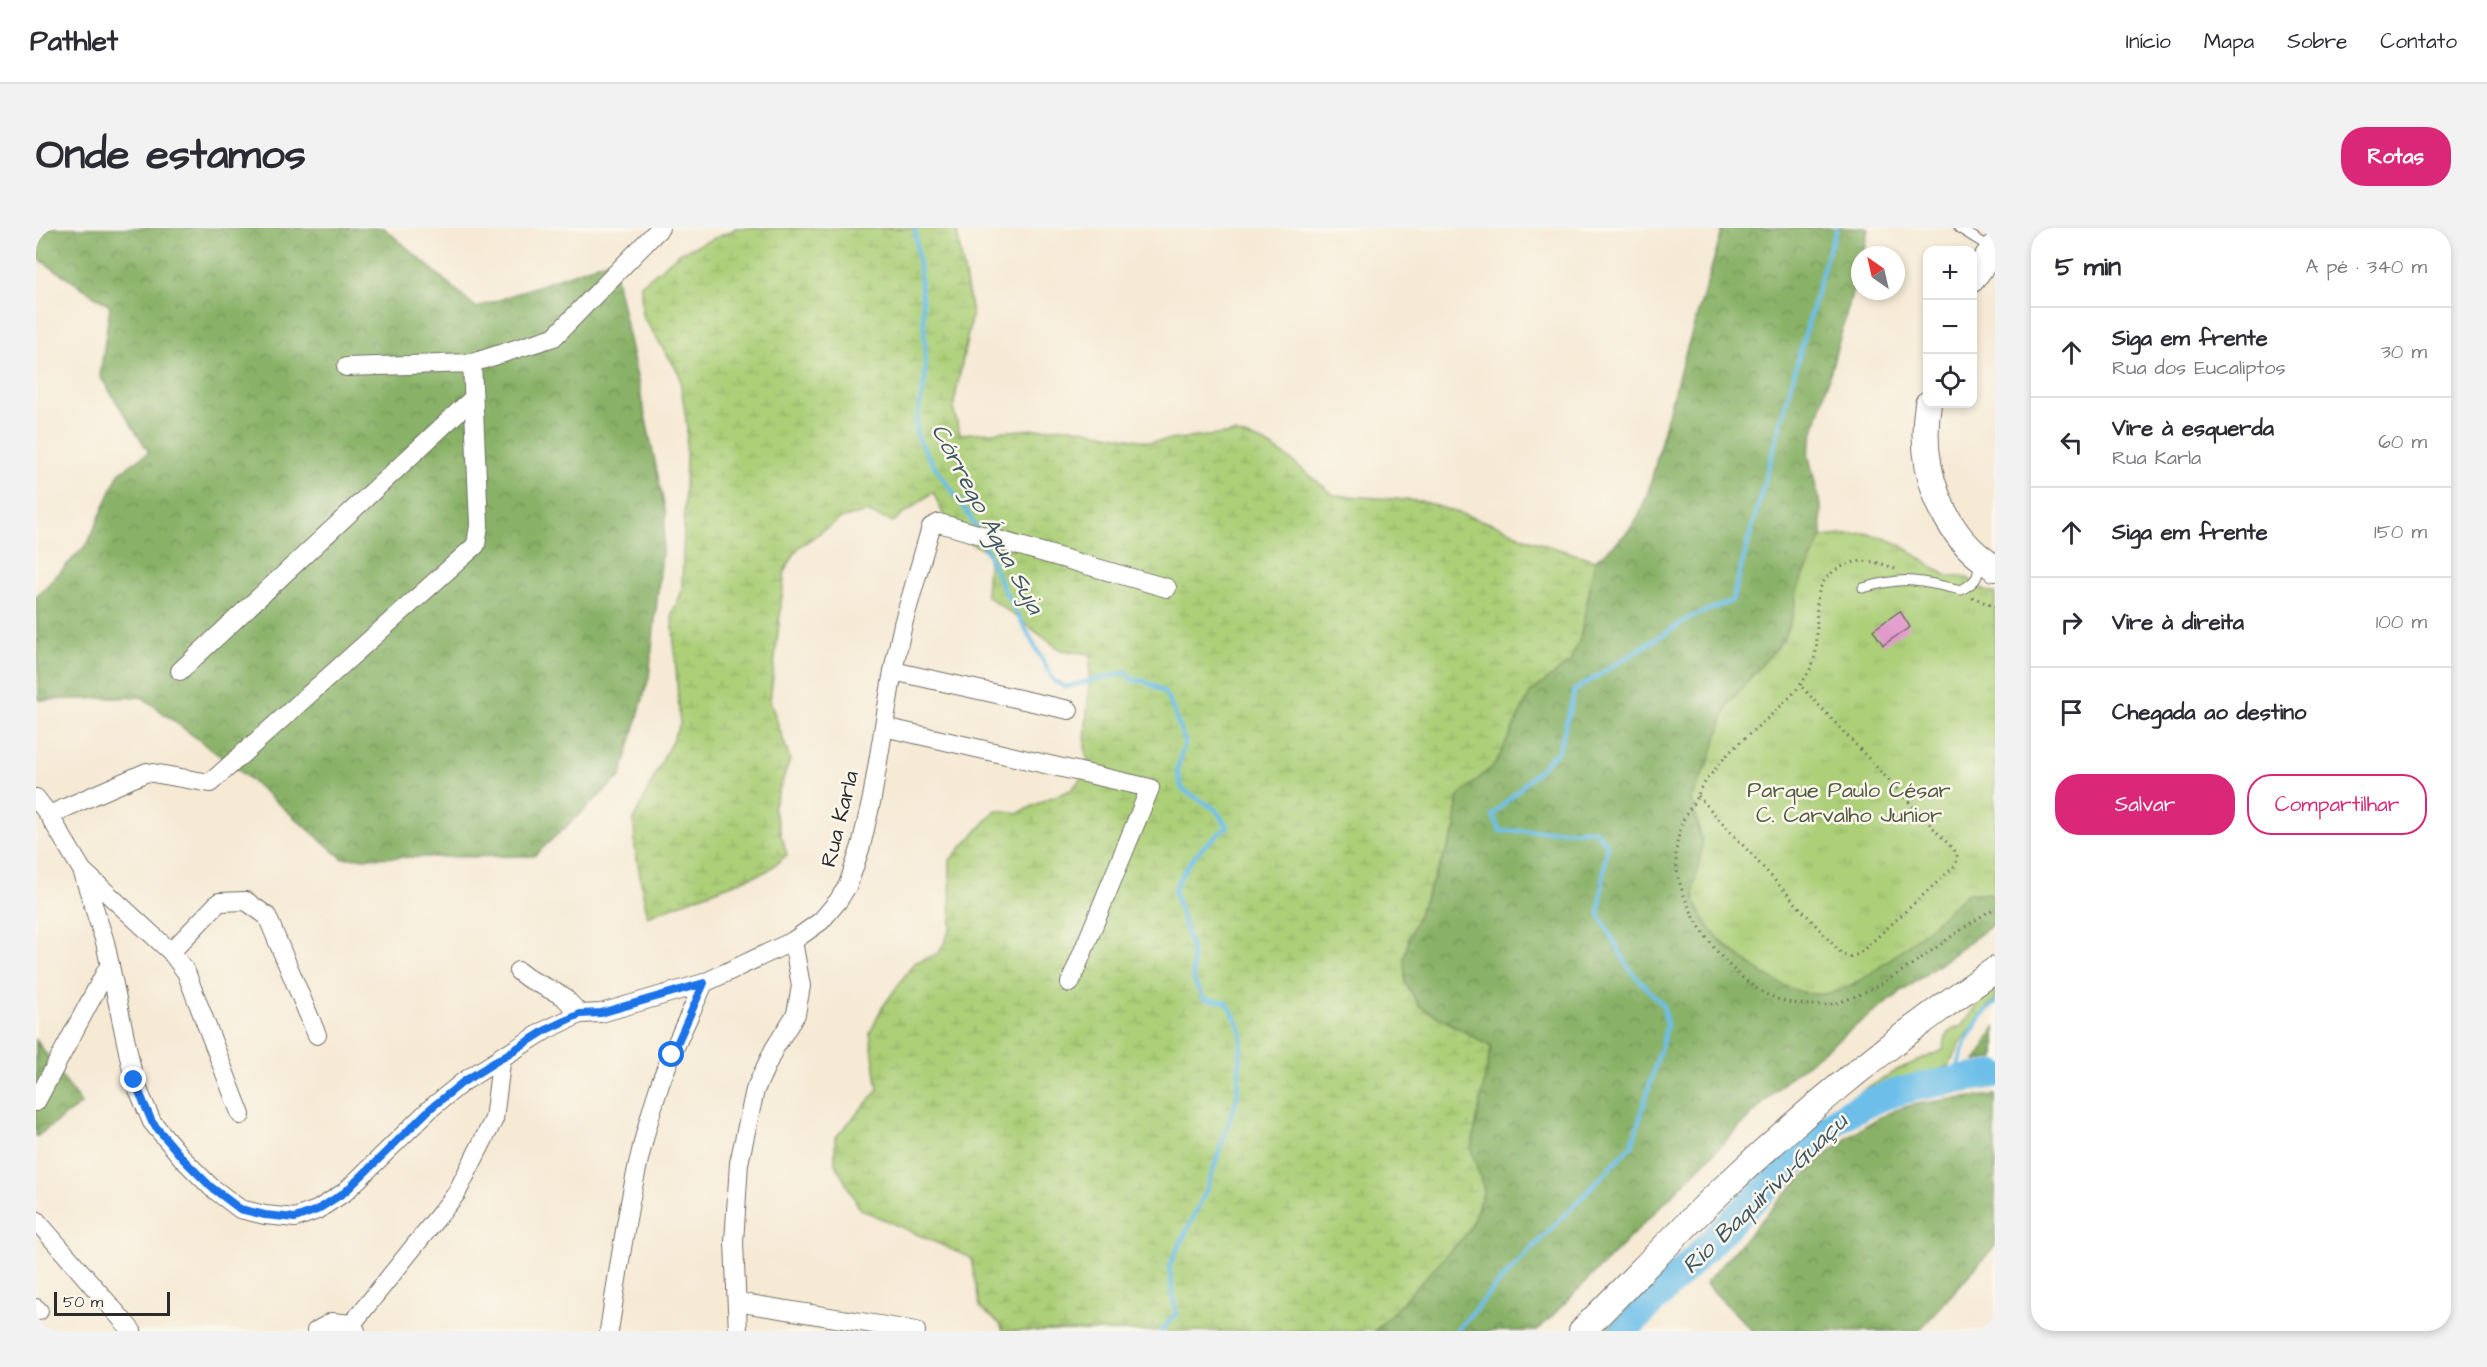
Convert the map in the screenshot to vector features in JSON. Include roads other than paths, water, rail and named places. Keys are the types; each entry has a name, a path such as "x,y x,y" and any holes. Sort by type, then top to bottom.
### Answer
{"main road":[{"path":"1977,272 1994,248"},
{"path":"1927,408 1925,421 1926,461 1936,495 1953,530 1986,563"},
{"path":"1582,1331 1723,1189 1830,1095 1909,1032 1995,970"}],"street":[{"path":"346,367 472,363 554,337 660,228"},
{"path":"49,815 147,772 210,783 476,546 479,525 472,363"},
{"path":"180,671 473,398"},
{"name":"Rua Karla","path":"81,870 110,964 134,1080 152,1122 184,1160 211,1187 240,1209 265,1215 295,1218 317,1210 345,1192 431,1108 463,1082 502,1055 546,1030 580,1014 601,1013 704,983 793,941 820,921 838,901 848,885 861,846 872,798 893,671 914,582 931,527 939,523 1167,588"},
{"path":"893,671 1069,710"},
{"path":"884,727 1150,788 1070,983"},
{"path":"36,798 49,815 81,870 171,952 186,972 241,1114"},
{"path":"171,952 219,902 246,901 267,916 317,1035"},
{"path":"738,1331 734,1242 739,1163 755,1090 774,1049 796,1014 801,986 793,941"},
{"path":"36,1102 110,964"},
{"path":"518,971 563,996 580,1014"},
{"path":"609,1331 631,1190 651,1116 672,1055 704,983"},
{"path":"316,1331 332,1322 354,1327 456,1194 494,1119 502,1055"},
{"path":"36,1220 132,1331"},
{"path":"737,1302 916,1331"}],"lane":[{"path":"1959,228 1994,248"},
{"path":"1863,588 1887,581 1912,579 1961,590 1977,579 1986,563"}],"waterway":[{"name":"Córrego Água Suja","path":"915,228 925,357 925,381 916,430 925,451 976,528"},
{"path":"1456,1331 1494,1288 1632,1145 1667,1026 1663,1005 1630,970 1599,914 1607,844 1595,830 1500,831 1493,815 1559,750 1575,690 1691,617 1732,601 1826,258 1837,228"},
{"name":"Córrego Água Suja","path":"982,541 1004,590 1054,681 1066,687 1127,672 1132,680 1145,681 1164,692 1185,742 1177,770 1182,789 1215,809 1228,827 1196,854 1174,890 1191,948 1194,981 1204,999 1227,1002 1242,1031 1237,1098 1206,1191 1169,1267 1176,1314 1161,1331"},
{"path":"1955,1079 1974,1028 1995,1003"},
{"name":"Rio Baquirivu-Guaçu","path":"1624,1331 1733,1220 1837,1120 1855,1109 1893,1093 1995,1074"}],"park label":[{"name":"Parque Paulo César C. Carvalho Junior","path":"1849,802"}]}
